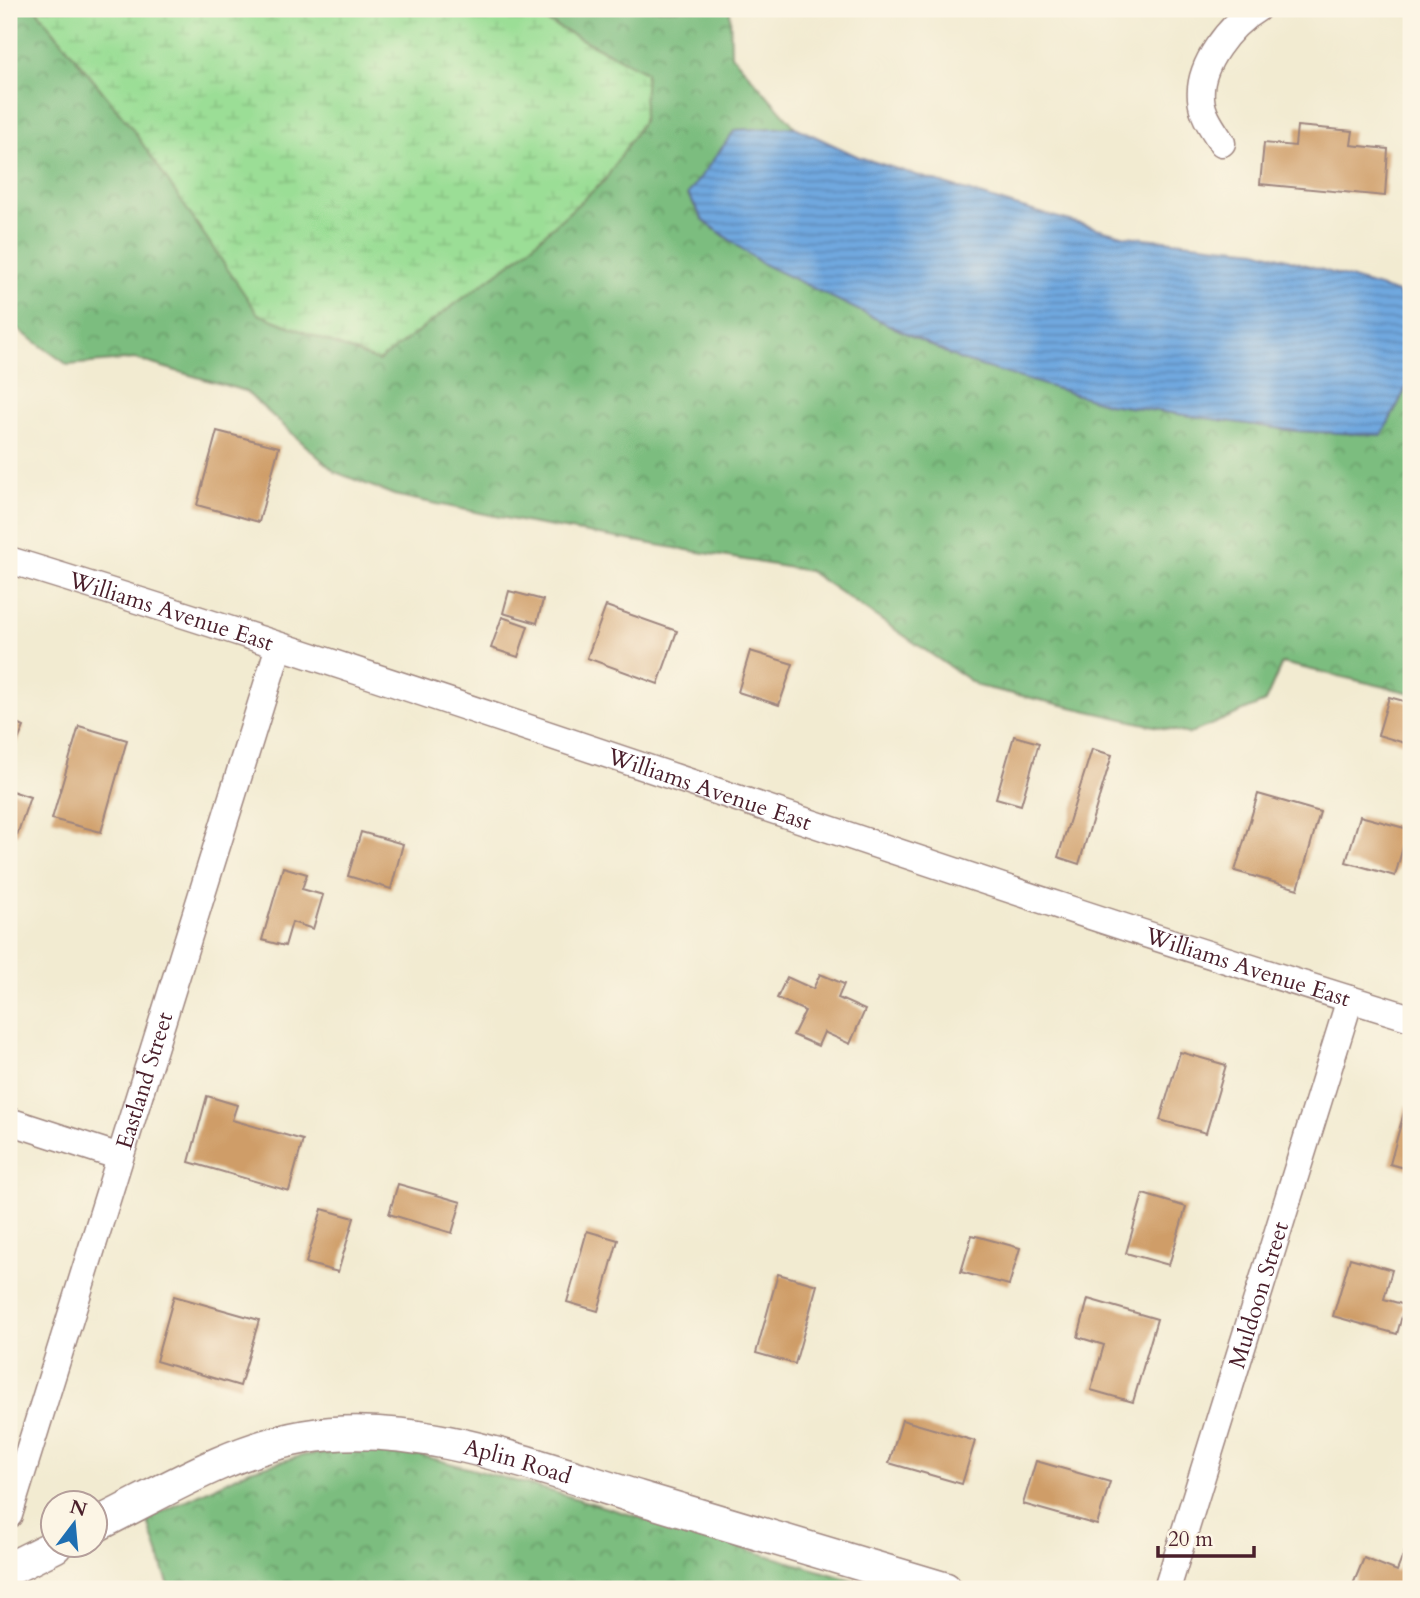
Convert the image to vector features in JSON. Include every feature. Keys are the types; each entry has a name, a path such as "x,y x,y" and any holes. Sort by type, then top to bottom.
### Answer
{"street":[{"path":"1222,143 1207,119 1201,98 1205,73 1221,43 1257,9"},
{"name":"Williams Avenue East","path":"9,560 278,646 1053,906 1411,1018"},
{"name":"Eastland Street","path":"9,1515 278,646"},
{"name":"Muldoon Street","path":"1167,1589 1350,999"},
{"path":"9,1121 120,1157"},
{"name":"Aplin Road","path":"108,1519 246,1452 303,1437 382,1432 424,1437 542,1469 945,1589"},
{"path":"9,1569 38,1554"}],"green space":[{"path":"9,9 36,9 129,124 378,361 520,256 604,180 646,72 522,9 730,9 731,54 795,127 735,130 688,195 703,220 761,263 961,360 1108,404 1297,431 1382,435 1411,379 1411,693 1282,663 1265,702 1189,734 978,686 809,571 529,523 394,495 335,472 245,391 135,359 68,365 9,323"},
{"path":"36,9 522,9 646,72 643,121 605,180 520,256 378,361 258,314 129,124"},
{"path":"357,1450 420,1455 881,1589 170,1589 147,1519 250,1470 305,1455"}],"water":[{"path":"795,127 859,157 1015,206 1126,236 1257,250 1399,293 1411,338 1411,379 1382,435 1297,431 1108,404 961,360 761,263 703,220 688,194 735,130"}],"building":[{"path":"1297,126 1353,131 1351,145 1388,149 1385,196 1260,184 1264,143 1295,146"},
{"path":"217,431 279,447 259,522 197,505"},
{"path":"509,591 543,600 537,623 503,613"},
{"path":"606,606 677,631 658,684 587,658"},
{"path":"502,617 528,626 518,657 491,648"},
{"path":"750,651 793,664 779,705 738,692"},
{"path":"1389,697 1411,703 1411,745 1378,735"},
{"path":"9,720 24,727 13,751 9,749"},
{"path":"79,726 127,740 101,832 52,819"},
{"path":"1014,736 1039,743 1021,805 996,798"},
{"path":"1092,749 1112,755 1079,864 1058,857"},
{"path":"9,790 30,797 17,835 9,832"},
{"path":"1258,794 1320,812 1298,889 1235,871"},
{"path":"1360,816 1408,829 1395,876 1346,862"},
{"path":"361,832 403,844 391,889 348,876"},
{"path":"283,867 307,874 302,889 323,895 313,929 292,922 285,946 262,940"},
{"path":"820,974 844,984 838,998 865,1010 850,1044 824,1032 818,1046 793,1035 805,1011 777,998 787,977 813,989"},
{"path":"1180,1052 1226,1065 1206,1133 1160,1120"},
{"path":"207,1096 237,1105 232,1120 303,1140 289,1191 189,1162"},
{"path":"1406,1105 1411,1106 1411,1170 1390,1164"},
{"path":"398,1184 461,1202 452,1233 389,1214"},
{"path":"1143,1194 1186,1207 1169,1265 1126,1253"},
{"path":"322,1209 354,1218 338,1272 306,1263"},
{"path":"587,1231 618,1240 598,1311 567,1302"},
{"path":"972,1235 1020,1248 1009,1285 961,1272"},
{"path":"1350,1258 1392,1270 1384,1299 1405,1305 1397,1334 1333,1316"},
{"path":"778,1274 817,1285 795,1364 756,1353"},
{"path":"174,1296 259,1320 240,1386 156,1361"},
{"path":"1088,1299 1157,1319 1133,1402 1091,1390 1104,1345 1078,1337"},
{"path":"902,1420 975,1441 962,1484 889,1463"},
{"path":"1036,1461 1110,1482 1097,1525 1023,1504"},
{"path":"1404,1553 1411,1556 1411,1589 1351,1589 1364,1558 1397,1571"}]}
